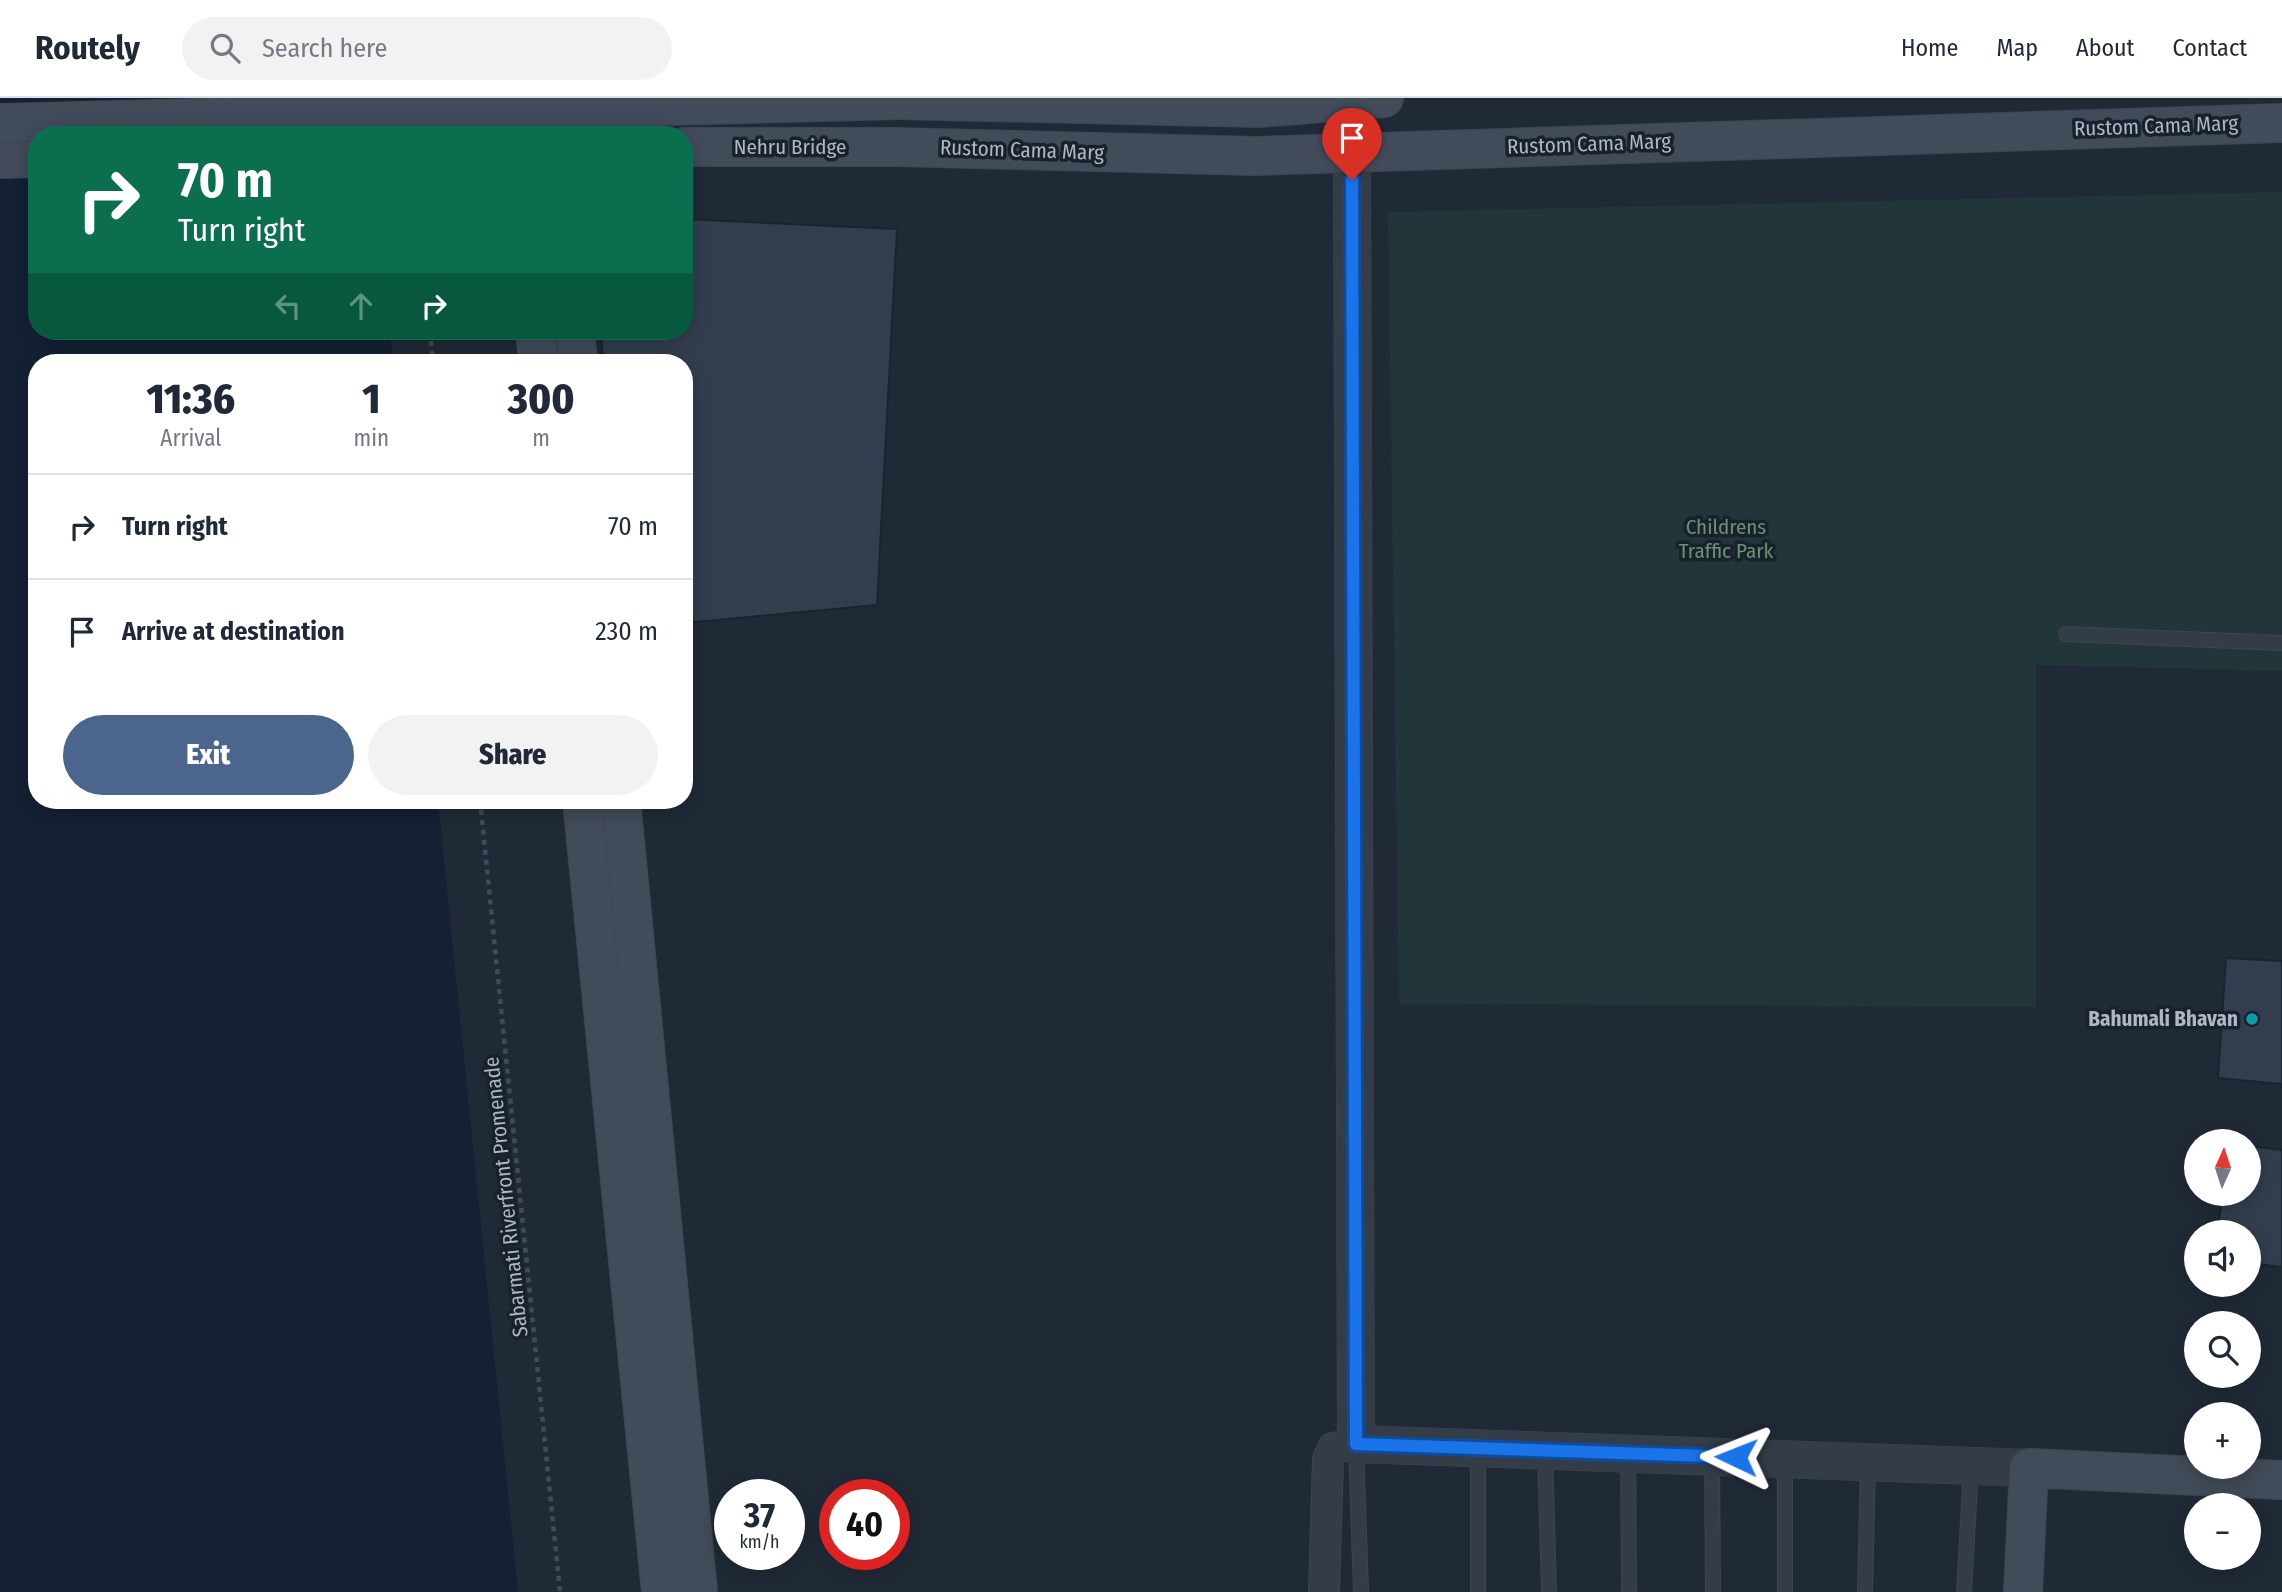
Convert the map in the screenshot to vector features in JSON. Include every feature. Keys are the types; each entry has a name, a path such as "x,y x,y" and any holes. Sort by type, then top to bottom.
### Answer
{"main road":[{"path":"511,98 514,126"},
{"path":"554,98 556,126"},
{"name":"Nehru Bridge","path":"0,123 900,100 1259,108 1384,98"},
{"name":"Rustom Cama Marg","path":"896,147 1254,156 2282,123"},
{"name":"Nehru Bridge","path":"693,146 896,147"},
{"path":"0,159 28,158"},
{"path":"583,809 662,1592"},
{"path":"622,809 698,1592"},
{"path":"2023,1592 2029,1468 2282,1480"}],"street":[{"path":"1352,152 1356,1444"},
{"path":"1324,1592 1328,1459 1333,1448 1356,1444 2029,1468"}],"lane":[{"path":"2066,634 2282,643"},
{"path":"1356,1444 1361,1592"},
{"path":"1478,1449 1478,1592"},
{"path":"1545,1451 1549,1592"},
{"path":"1628,1453 1629,1592"},
{"path":"1712,1457 1713,1592"},
{"path":"1785,1459 1785,1592"},
{"path":"1865,1592 1868,1462"},
{"path":"1964,1592 1971,1465"}],"path":[{"name":"Sabarmati Riverfront Promenade","path":"481,809 559,1592"}],"green space":[{"name":"Childrens Traffic Park","path":"2282,192 2282,671 2036,665 2036,1007 1399,1004 1388,212"}],"water":[{"path":"0,98 366,98 369,126 28,126 28,340 391,340 392,354 28,354 28,809 439,809 518,1592 0,1592"}],"building":[{"path":"693,219 897,229 877,605 693,622 693,354 602,354 602,340 693,340"},
{"name":"Bahumali Bhavan","path":"2226,958 2282,961 2282,1084 2218,1078"},
{"path":"2261,1147 2282,1150 2282,1267 2261,1264 2261,1220 2219,1220 2221,1206 2261,1206"}],"place":[{"name":"Bahumali Bhavan","path":"2252,1019"}],"route":[{"path":"1352,180 1356,1444 1736,1457"}]}
